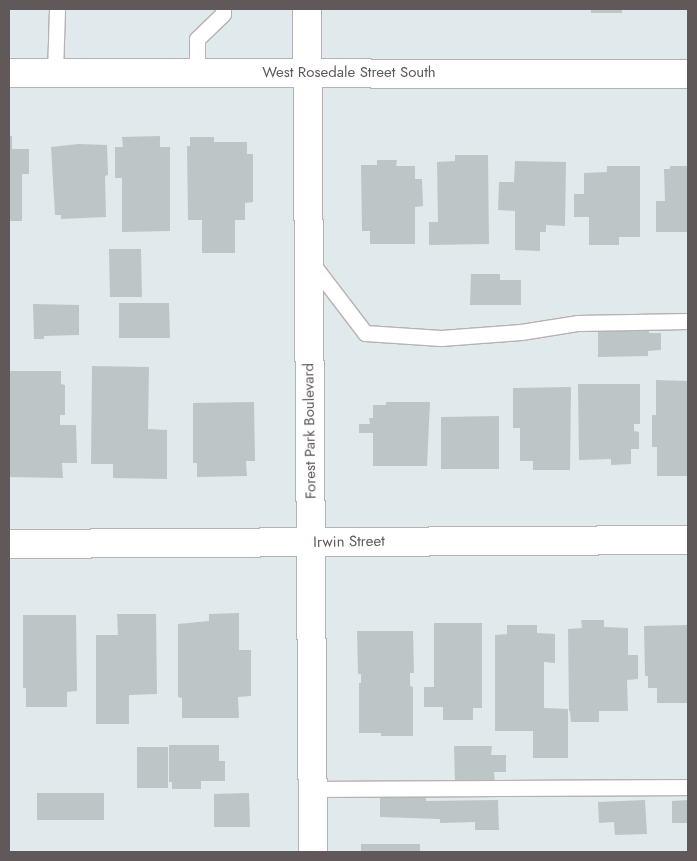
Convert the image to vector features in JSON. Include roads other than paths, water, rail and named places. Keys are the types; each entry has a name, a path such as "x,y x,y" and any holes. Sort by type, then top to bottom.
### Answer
{"street":[{"name":"Forest Park Boulevard","path":"307,9 307,257 312,542 313,852"},
{"name":"West Rosedale Street South","path":"9,73 688,74"},
{"name":"Irwin Street","path":"9,544 688,540"}],"lane":[{"path":"55,73 57,9"},
{"path":"197,73 197,39 223,14 223,9"},
{"path":"307,257 365,334 441,338 521,332 578,323 688,322"},
{"path":"314,789 688,787"}]}
